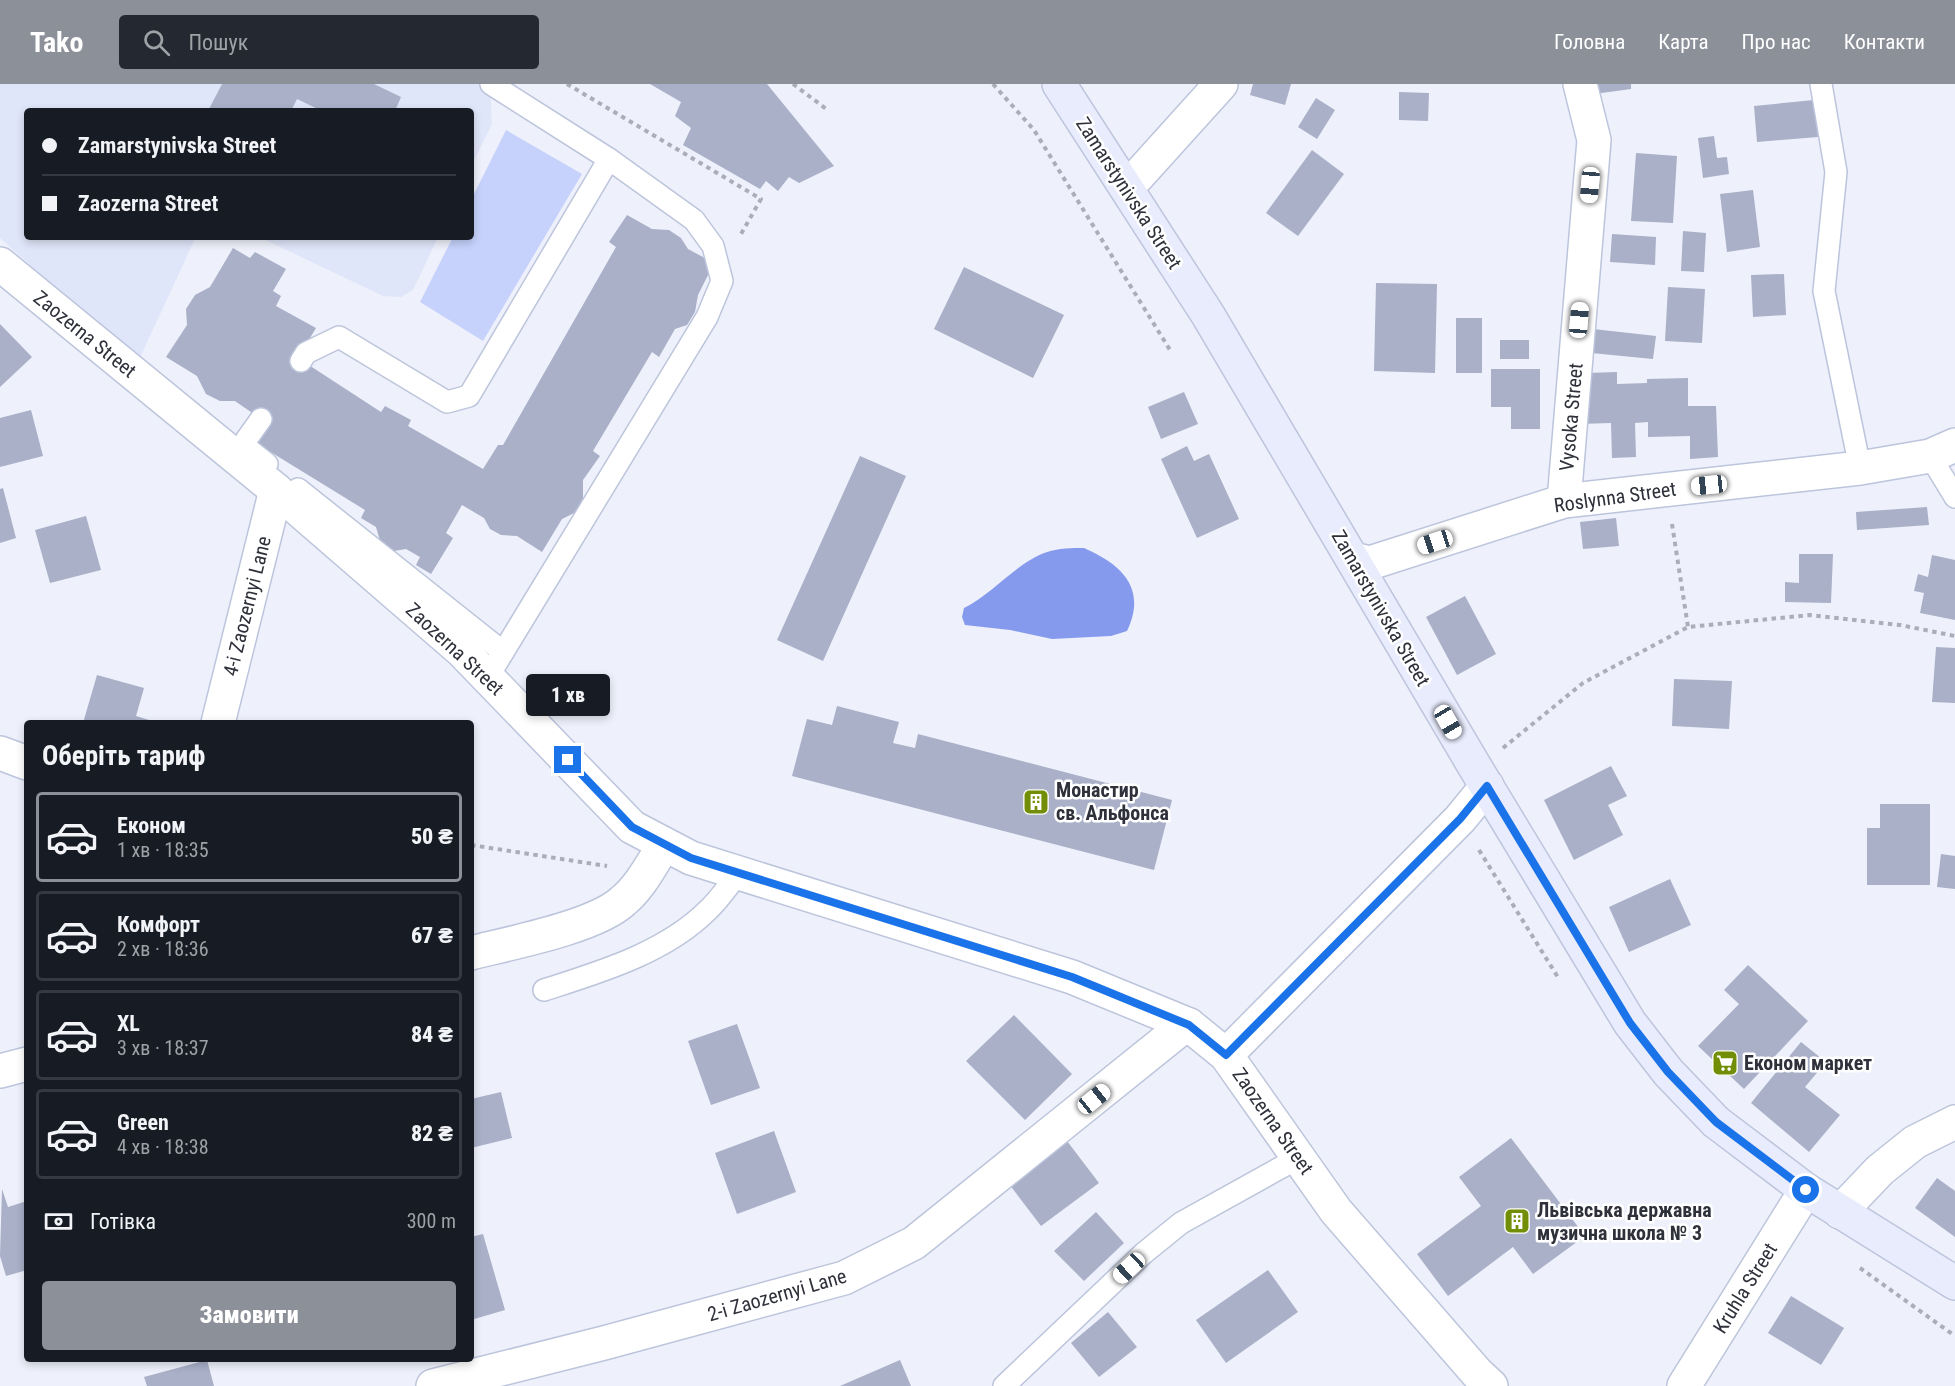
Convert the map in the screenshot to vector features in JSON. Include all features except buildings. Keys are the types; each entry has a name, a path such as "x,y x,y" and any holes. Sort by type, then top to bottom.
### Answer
{"main road":[{"name":"Zamarstynivska Street","path":"1059,84 1126,184 1208,315 1479,774 1630,1023 1668,1072 1716,1122 1806,1190 1955,1283"}],"street":[{"path":"1126,184 1137,177 1221,84"},
{"name":"Vysoka Street","path":"1564,501 1594,140 1580,84"},
{"name":"Zaozerna Street","path":"0,264 276,490 462,651 495,664 632,827 664,845 738,874 1072,977 1189,1025 1226,1055 1336,1211 1477,1373 1491,1386"},
{"name":"Roslynna Street","path":"1353,559 1370,563 1564,501 1860,468 1942,451"},
{"name":"4-i Zaozernyi Lane","path":"219,720 276,490"},
{"path":"0,753 24,762"},
{"path":"1226,1055 1460,819 1479,774"},
{"path":"474,952 575,926 621,904 635,890 664,845"},
{"name":"2-i Zaozernyi Lane","path":"433,1386 604,1343 844,1278 914,1244 1184,1026 1189,1025"},
{"path":"0,1071 24,1065"},
{"path":"1840,1212 1880,1170 1915,1142 1955,1122"},
{"name":"Kruhla Street","path":"1684,1386 1806,1190"}],"lane":[{"path":"261,419 246,440 247,448 495,664 707,317 722,281 713,246 694,220 609,159 490,84"},
{"path":"1821,84 1836,172 1824,291 1860,468"},
{"path":"301,360 306,353 339,337 447,402 469,396 609,159"},
{"path":"1942,451 1955,497"},
{"path":"544,990 602,971 678,935 709,910 738,874"},
{"path":"1004,1386 1144,1253 1181,1223 1298,1158"}],"path":[{"path":"567,84 761,198 720,270"},
{"path":"793,84 829,111"},
{"path":"993,84 1034,130 1170,350"},
{"path":"1666,490 1688,627"},
{"path":"1479,774 1491,758 1583,683 1688,627 1810,615 1900,625 1955,636"},
{"path":"474,845 618,868"},
{"path":"1923,1314 1955,1336"}],"shaded area":[{"path":"0,84 490,84 492,124 474,161 474,108 24,108 24,240 195,240 138,362 0,238"},
{"path":"506,130 582,174 483,341 420,302 451,240 474,240 474,194"},
{"path":"265,240 437,240 413,290 401,297 383,296"}],"water":[{"path":"1084,548 1110,562 1128,580 1134,603 1127,631 1111,636 1052,639 1010,630 965,625 962,617 964,608 985,595 1025,563 1052,551"}],"place":[{"name":"Монастир св. Альфонса","path":"1036,802"},
{"name":"Економ маркет","path":"1725,1063"},
{"name":"Львівська державна музична школа № 3","path":"1517,1221"}],"route":[{"path":"568,760 632,827 691,858 1072,977 1189,1025 1226,1055 1460,819 1487,786 1630,1023 1668,1072 1716,1122 1806,1190"}]}
